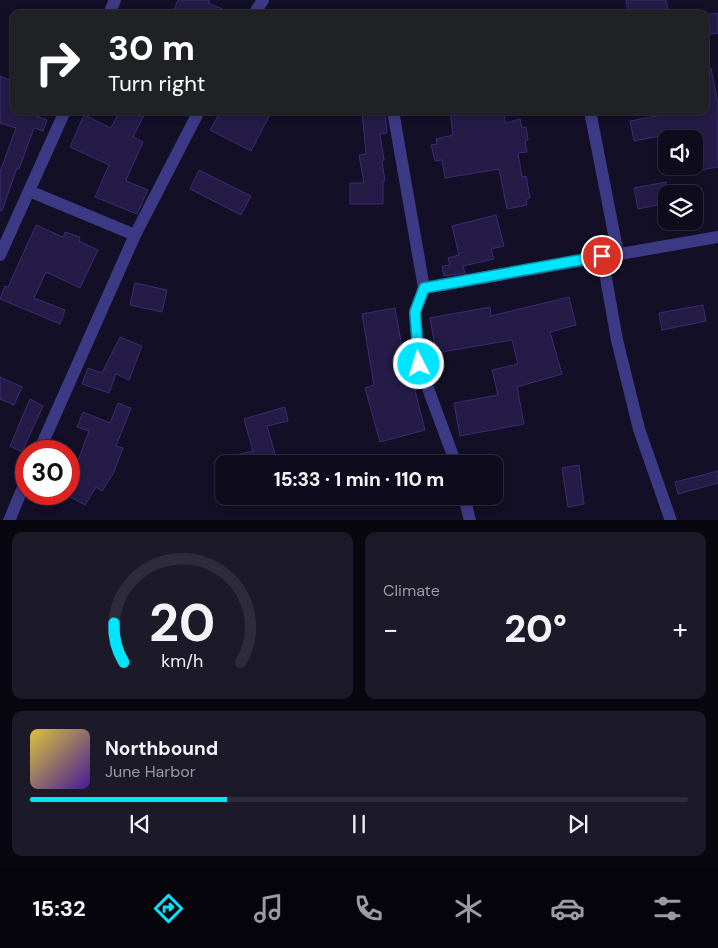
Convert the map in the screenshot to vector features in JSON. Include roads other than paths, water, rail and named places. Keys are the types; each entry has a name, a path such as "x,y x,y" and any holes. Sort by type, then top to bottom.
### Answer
{"street":[{"path":"0,255 3,240 29,191 63,115"},
{"path":"44,440 135,234 197,115"},
{"path":"394,115 424,288 415,312 419,364 453,455"},
{"path":"591,115 618,254"},
{"path":"29,191 135,234"},
{"path":"424,288 718,237"},
{"path":"602,256 617,340 639,429 671,520"},
{"path":"8,520 15,504"},
{"path":"466,505 470,520"}]}
